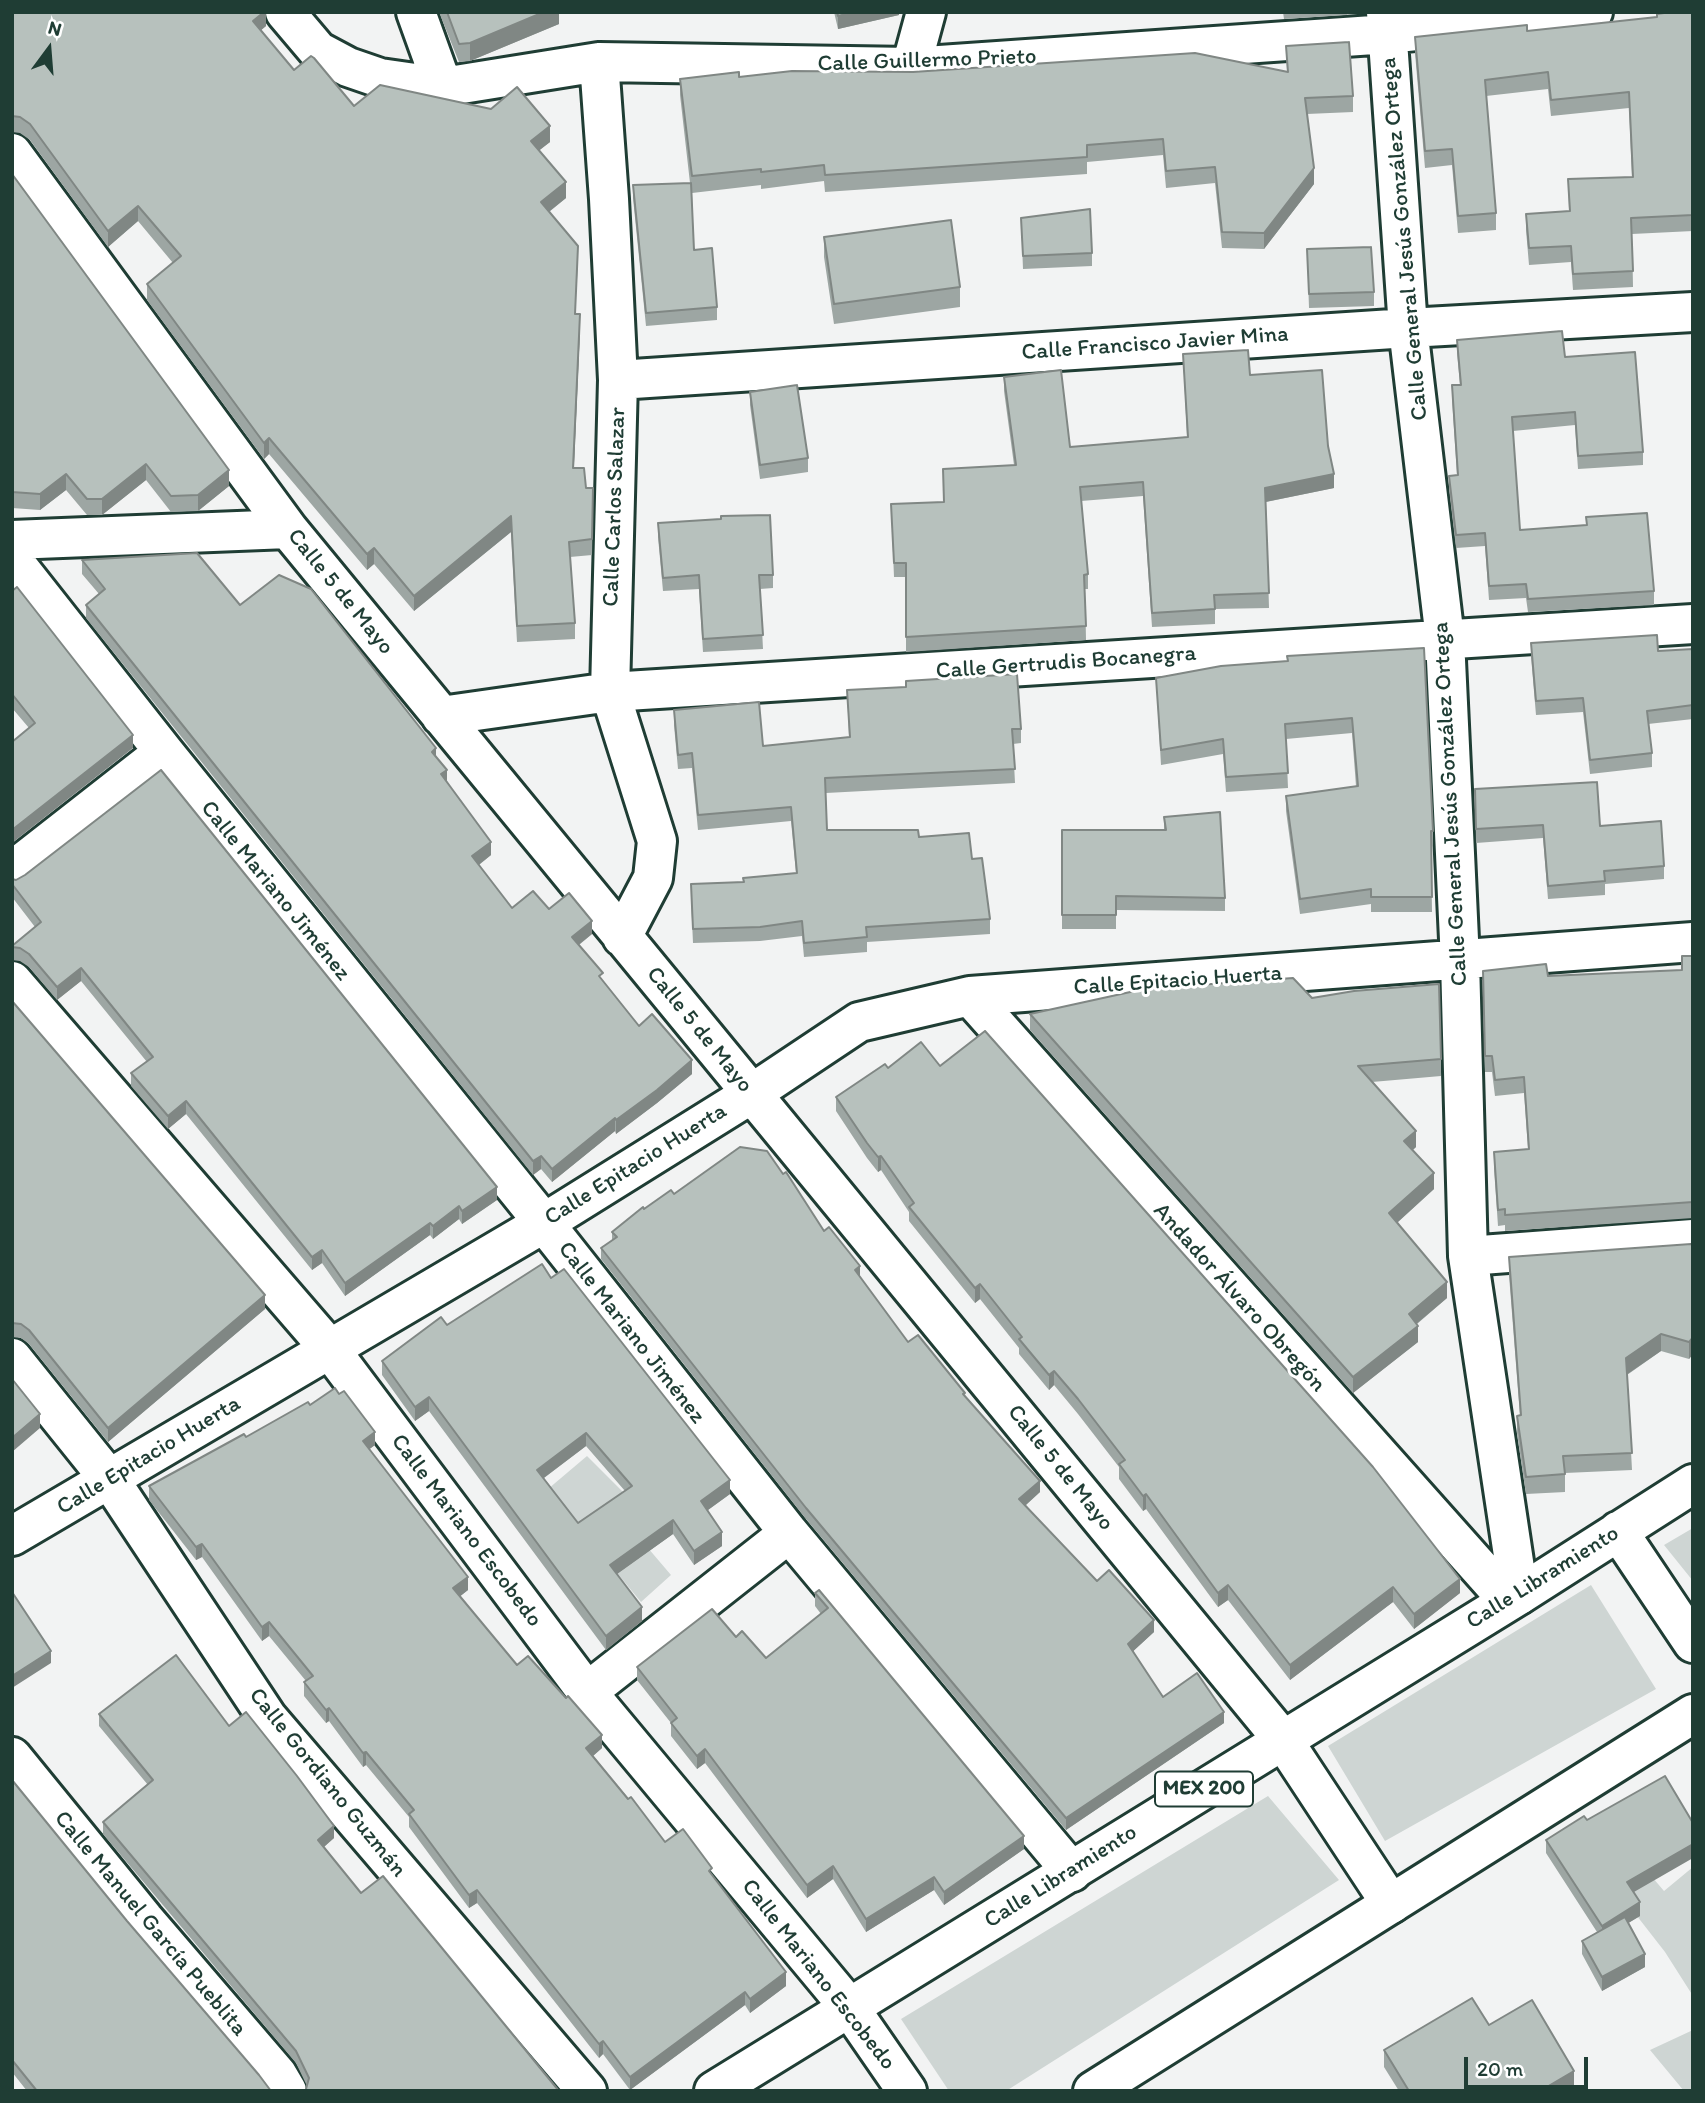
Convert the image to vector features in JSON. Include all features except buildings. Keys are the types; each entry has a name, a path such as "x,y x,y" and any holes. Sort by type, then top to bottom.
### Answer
{"main road":[{"name":"Calle Guillermo Prieto","path":"285,12 318,51 348,67 380,79 443,88 599,62 911,67 1387,23 1593,12"},
{"path":"416,12 443,88"},
{"path":"911,67 926,12"},
{"name":"Calle General Jesús González Ortega","path":"1387,23 1408,328 1445,639 1460,961 1468,1256 1513,1598"},
{"name":"Calle Carlos Salazar","path":"599,62 618,380 610,692 657,841 653,878 622,937"},
{"name":"Calle 5 de Mayo","path":"12,153 288,529 1283,1740 1391,1904"},
{"name":"Calle Francisco Javier Mina","path":"618,380 1693,312"},
{"path":"12,540 288,529"},
{"name":"Calle Mariano Jiménez","path":"12,559 789,1533 1072,1871"},
{"name":"Calle Gertrudis Bocanegra","path":"441,716 610,692 1693,624"},
{"path":"12,871 164,752"},
{"name":"Calle Epitacio Huerta","path":"12,1536 544,1223 751,1094 859,1022 970,996 1693,942"},
{"name":"Calle Mariano Escobedo","path":"12,981 329,1348 587,1692 849,2007 907,2091"},
{"name":"Andador Álvaro Obregón","path":"970,996 1513,1598"},
{"path":"1468,1256 1693,1239"},
{"name":"Calle Gordiano Guzmán","path":"12,1358 110,1480 267,1717 587,2091"},
{"name":"Calle Libramiento","path":"714,2091 1693,1484"},
{"path":"1618,1531 1693,1643"},
{"path":"587,1692 789,1533"},
{"path":"1107,2089 1391,1904 1693,1714"},
{"name":"Calle Manuel García Pueblita","path":"12,1758 276,2074 287,2091"}],"shaded area":[{"path":"587,1456 626,1495 613,1507 671,1575 641,1602 548,1489"},
{"path":"1693,1528 1693,1581 1664,1545"},
{"path":"1591,1585 1656,1689 1385,1841 1328,1746"},
{"path":"1268,1796 1339,1880 1006,2091 949,2091 901,2019"},
{"path":"1608,1825 1664,1891 1693,1867 1693,1996 1665,1952 1577,1839"},
{"path":"1693,2030 1693,2091 1684,2091 1650,2050"}]}
